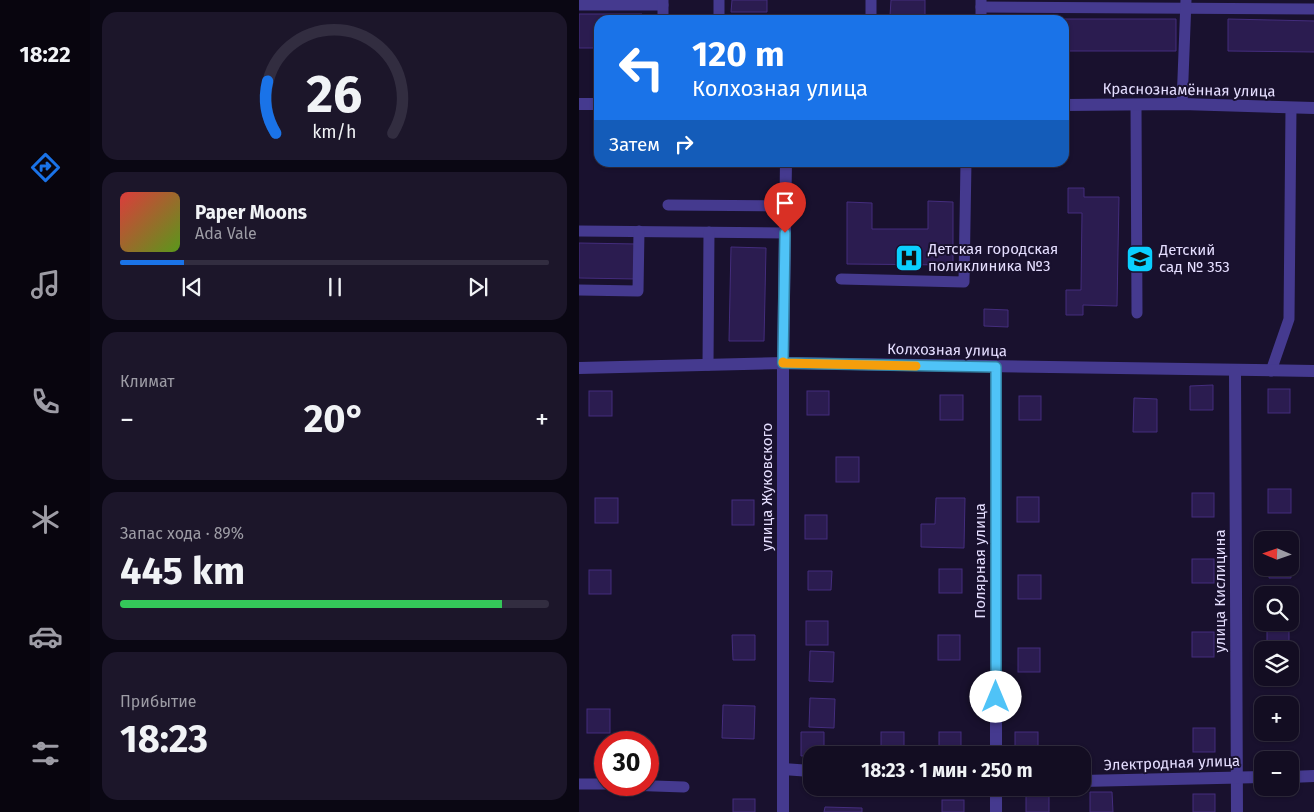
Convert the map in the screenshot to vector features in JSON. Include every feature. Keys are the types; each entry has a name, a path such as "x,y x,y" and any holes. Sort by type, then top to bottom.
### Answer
{"street":[{"path":"579,104 594,104"},
{"name":"Краснознамённая улица","path":"1069,105 1182,104 1314,108"},
{"name":"улица Жуковского","path":"783,812 783,363 786,167"},
{"name":"Колхозная улица","path":"579,368 783,363 1314,371"},
{"name":"Полярная улица","path":"996,367 996,746"},
{"name":"улица Кислицина","path":"1235,371 1237,812"},
{"path":"783,769 803,770"},
{"path":"1299,777 1314,776"},
{"name":"Электродная улица","path":"1091,781 1254,777"},
{"path":"996,796 996,812"}],"lane":[{"path":"719,0 719,15"},
{"path":"871,0 871,15"},
{"path":"579,5 663,3"},
{"path":"981,4 1186,4 1314,9"},
{"path":"1182,104 1186,4"},
{"path":"1136,105 1137,313"},
{"path":"1271,371 1289,319 1291,108"},
{"path":"841,279 964,282 966,167"},
{"path":"668,205 786,206"},
{"path":"579,231 785,233"},
{"path":"579,290 638,291 639,232"},
{"path":"708,365 709,232"},
{"path":"579,784 594,784"},
{"path":"659,786 684,787"}],"building":[{"path":"732,0 767,0 767,12 731,12"},
{"path":"891,0 925,0 925,15 890,15"},
{"path":"579,14 642,14 594,15 594,48 579,48"},
{"path":"1069,19 1176,19 1176,51 1069,51"},
{"path":"1228,19 1315,21 1315,52 1228,51"},
{"path":"1068,188 1084,188 1084,197 1119,197 1117,306 1083,305 1083,315 1066,315 1066,290 1081,290 1082,213 1068,213"},
{"path":"928,201 953,202 953,265 847,264 847,202 872,203 872,229 928,229"},
{"path":"579,243 637,244 637,279 579,278"},
{"path":"731,247 766,248 764,341 729,341"},
{"path":"984,309 1008,310 1008,327 984,326"},
{"path":"1213,385 1213,410 1190,410 1190,386"},
{"path":"1268,389 1290,389 1290,413 1268,413"},
{"path":"589,391 612,391 612,416 589,416"},
{"path":"807,391 829,391 829,415 807,415"},
{"path":"940,395 963,395 963,420 940,420"},
{"path":"1019,396 1041,396 1041,420 1019,420"},
{"path":"1134,398 1157,399 1157,432 1133,432"},
{"path":"836,457 859,457 859,482 836,482"},
{"path":"1268,489 1291,489 1291,513 1268,513"},
{"path":"1192,493 1214,493 1214,517 1192,517"},
{"path":"1017,497 1039,497 1039,522 1017,522"},
{"path":"595,498 618,498 618,523 595,523"},
{"path":"936,498 965,498 964,548 921,547 921,524 935,524"},
{"path":"732,500 754,500 754,525 732,525"},
{"path":"805,515 827,515 827,539 805,539"},
{"path":"1192,559 1214,559 1214,583 1192,583"},
{"path":"939,569 962,569 962,593 939,593"},
{"path":"589,570 611,570 611,594 589,594"},
{"path":"808,571 832,571 831,590 808,590"},
{"path":"1018,575 1041,575 1041,599 1018,599"},
{"path":"1269,576 1291,576 1291,578 1269,578"},
{"path":"806,621 828,621 828,645 806,645"},
{"path":"1267,631 1289,631 1289,641 1267,641"},
{"path":"1192,632 1214,632 1214,657 1192,657"},
{"path":"732,635 755,635 755,660 733,660"},
{"path":"938,635 960,635 960,660 938,660"},
{"path":"1018,648 1040,648 1040,672 1018,672"},
{"path":"810,651 834,652 833,682 809,681"},
{"path":"810,698 835,699 834,728 809,727"},
{"path":"723,705 755,706 754,739 722,738"},
{"path":"587,709 610,709 610,731 587,733"},
{"path":"1193,728 1215,728 1215,752 1193,752"},
{"path":"801,732 824,732 824,746 803,746 803,756 801,756"},
{"path":"881,732 904,732 904,746 881,746"},
{"path":"939,732 961,732 961,746 939,746"},
{"path":"1015,732 1038,732 1038,746 1015,746"},
{"path":"1091,792 1112,792 1113,812 1090,812"},
{"path":"1193,794 1215,794 1215,812 1193,812"},
{"path":"1026,796 1049,796 1049,812 1026,812"},
{"path":"733,799 755,799 755,812 733,812"},
{"path":"942,800 964,800 964,812 942,812"},
{"path":"825,807 862,808 862,812 824,812"}],"slow traffic":[{"path":"783,362 916,366"}],"place":[{"name":"Детская городская поликлиника №3","path":"909,258"},
{"name":"Детский сад № 353","path":"1140,259"}],"route":[{"path":"785,233 783,363 996,367 996,697"}]}
